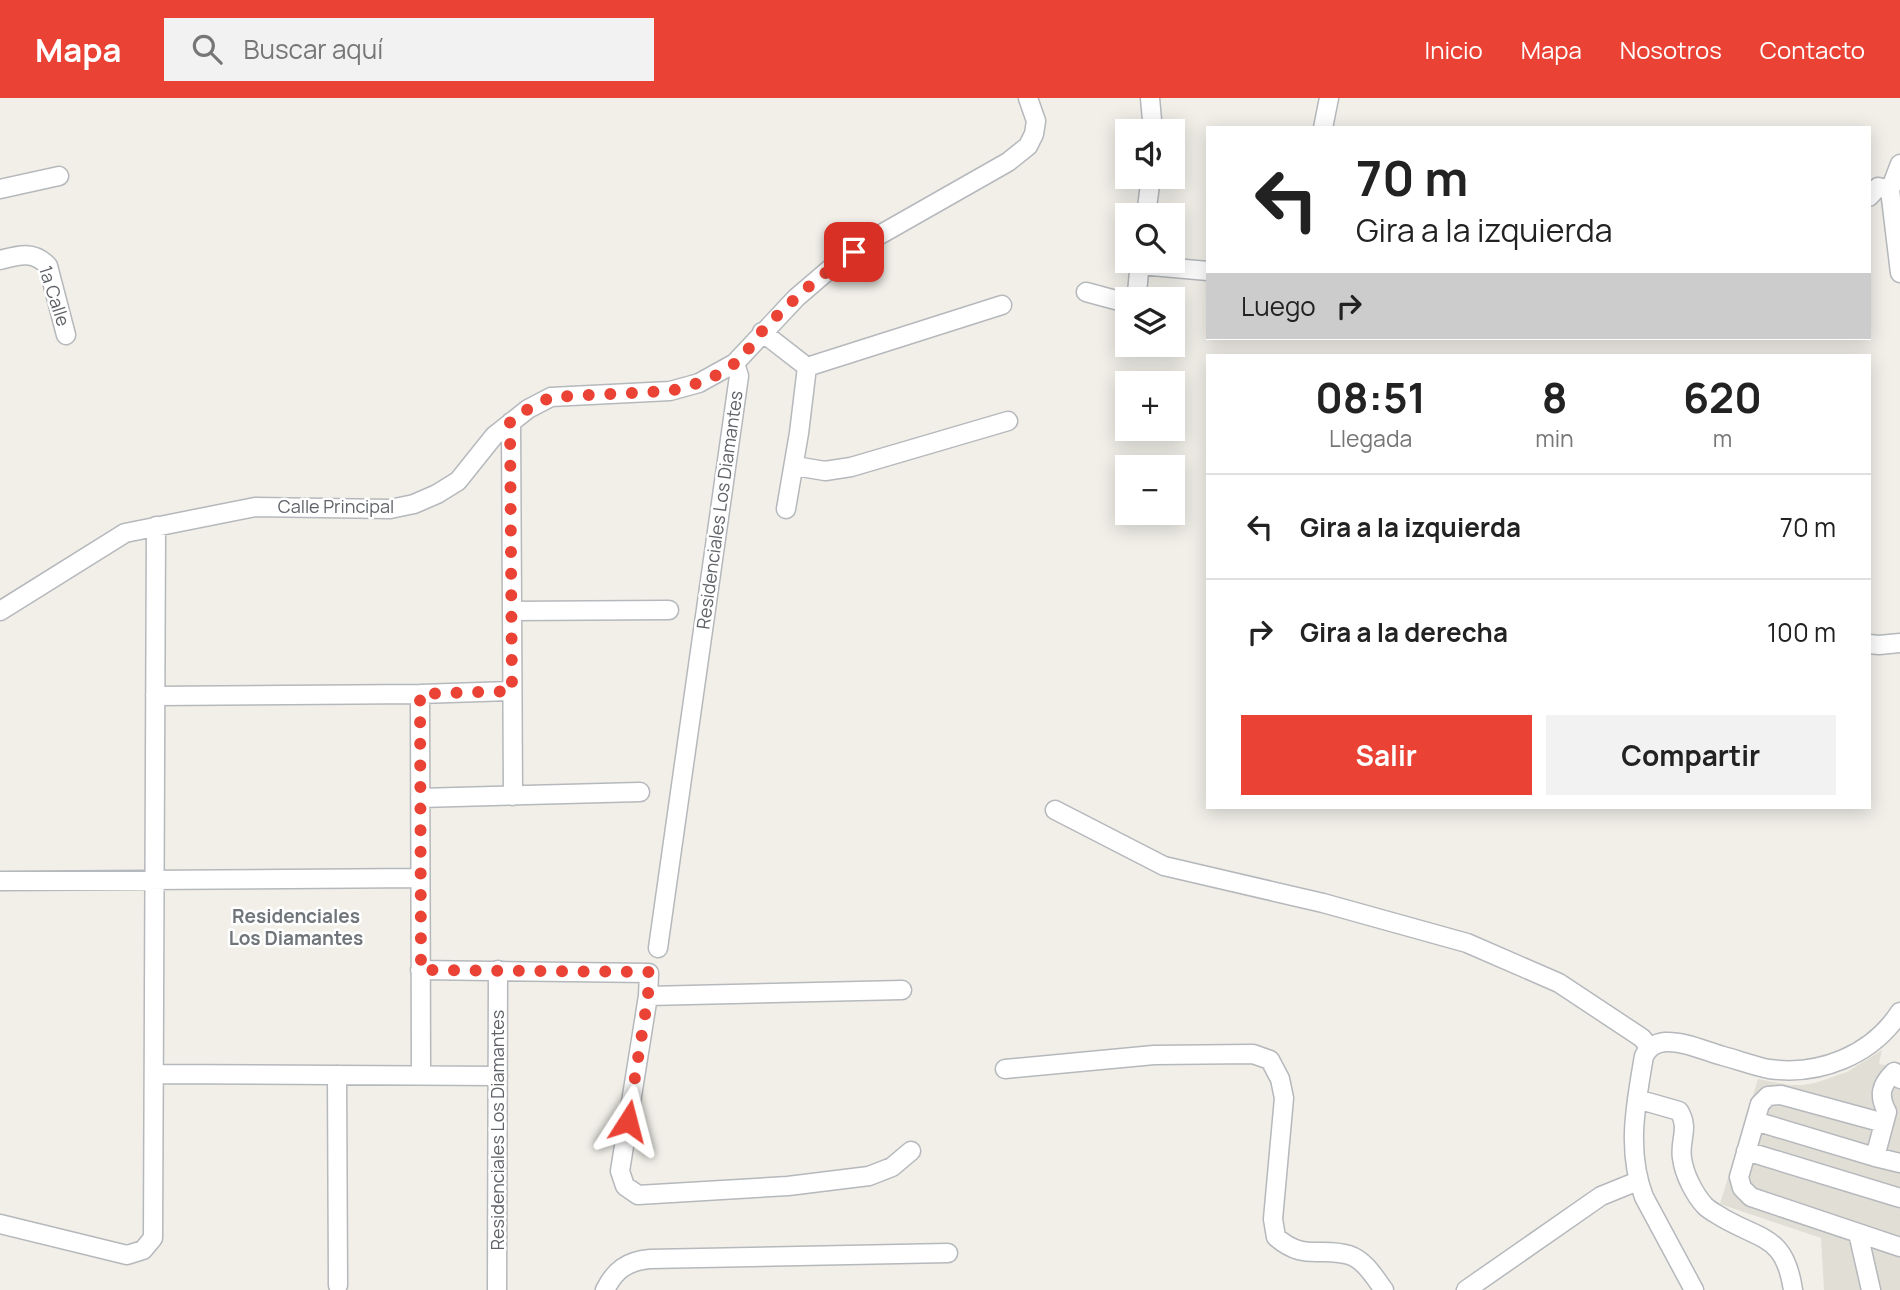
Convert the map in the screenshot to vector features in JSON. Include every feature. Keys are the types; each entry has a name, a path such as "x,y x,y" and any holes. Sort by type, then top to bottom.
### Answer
{"street":[{"path":"735,363 796,298 831,268 876,237 1008,162 1028,146 1036,121 1028,98"},
{"path":"1150,98 1152,119"},
{"path":"1323,126 1329,98"},
{"path":"1900,164 1890,190 1900,273"},
{"path":"0,189 59,176"},
{"path":"1871,195 1878,187 1890,190"},
{"name":"1a Calle","path":"0,260 26,254 42,258 48,266 66,335"},
{"path":"1185,268 1206,271"},
{"path":"1086,292 1115,301"},
{"path":"807,367 1002,305"},
{"path":"762,332 807,367"},
{"name":"Calle Principal","path":"0,611 125,533 255,507 390,509 414,504 458,481 494,436 528,409 551,397 670,391 699,383 735,363"},
{"name":"Residenciales Los Diamantes","path":"658,948 739,376 735,363"},
{"path":"786,509 807,367"},
{"path":"794,466 825,471 851,467 1008,421"},
{"path":"510,422 513,796"},
{"path":"0,1224 127,1255 138,1253 148,1246 153,1238 156,526"},
{"path":"512,611 669,610"},
{"path":"1871,644 1900,643"},
{"path":"155,696 512,691"},
{"path":"420,694 421,1076"},
{"path":"420,798 640,792"},
{"path":"1055,810 1164,866 1323,903 1467,943 1559,984 1642,1038 1649,1047"},
{"path":"0,881 420,878"},
{"path":"421,970 646,972 650,975 620,1171 625,1186 633,1193 643,1195 822,1183 883,1172 911,1150"},
{"name":"Residenciales Los Diamantes","path":"497,1290 498,971"},
{"path":"648,996 902,990"},
{"path":"1694,1290 1638,1181 1633,1126 1644,1056 1649,1047 1657,1043 1675,1043 1767,1068 1795,1071 1823,1067 1850,1057 1874,1042 1900,1012"},
{"path":"1005,1069 1154,1055 1253,1054 1270,1060 1280,1079 1284,1098 1273,1219 1276,1237 1287,1246 1303,1253 1350,1255 1365,1265 1384,1290"},
{"path":"1875,1157 1890,1112 1880,1095 1884,1083 1894,1072 1900,1079"},
{"path":"154,1074 498,1076"},
{"path":"337,1075 338,1284"},
{"path":"1890,1112 1781,1095 1768,1096 1760,1104 1739,1177 1742,1188 1751,1197 1900,1247"},
{"path":"1637,1099 1679,1111 1685,1121 1682,1157 1693,1191 1707,1208 1767,1238 1786,1262 1793,1290"},
{"path":"1755,1121 1900,1163"},
{"path":"1746,1152 1900,1198"},
{"path":"1466,1290 1601,1196 1638,1181"},
{"path":"1858,1233 1871,1290"},
{"path":"605,1290 612,1276 629,1263 650,1259 948,1252"}],"shaded area":[{"path":"1882,1050 1879,1064 1900,1068 1900,1290 1824,1290 1821,1238 1720,1204 1758,1079 1789,1085 1815,1083 1847,1072"}],"district":[{"name":"Residenciales Los Diamantes","path":"296,927"}],"route":[{"path":"628,1121 648,996 649,972 421,970 420,694 512,691 510,422 551,397 670,391 699,383 735,363 796,298 854,252"}]}
